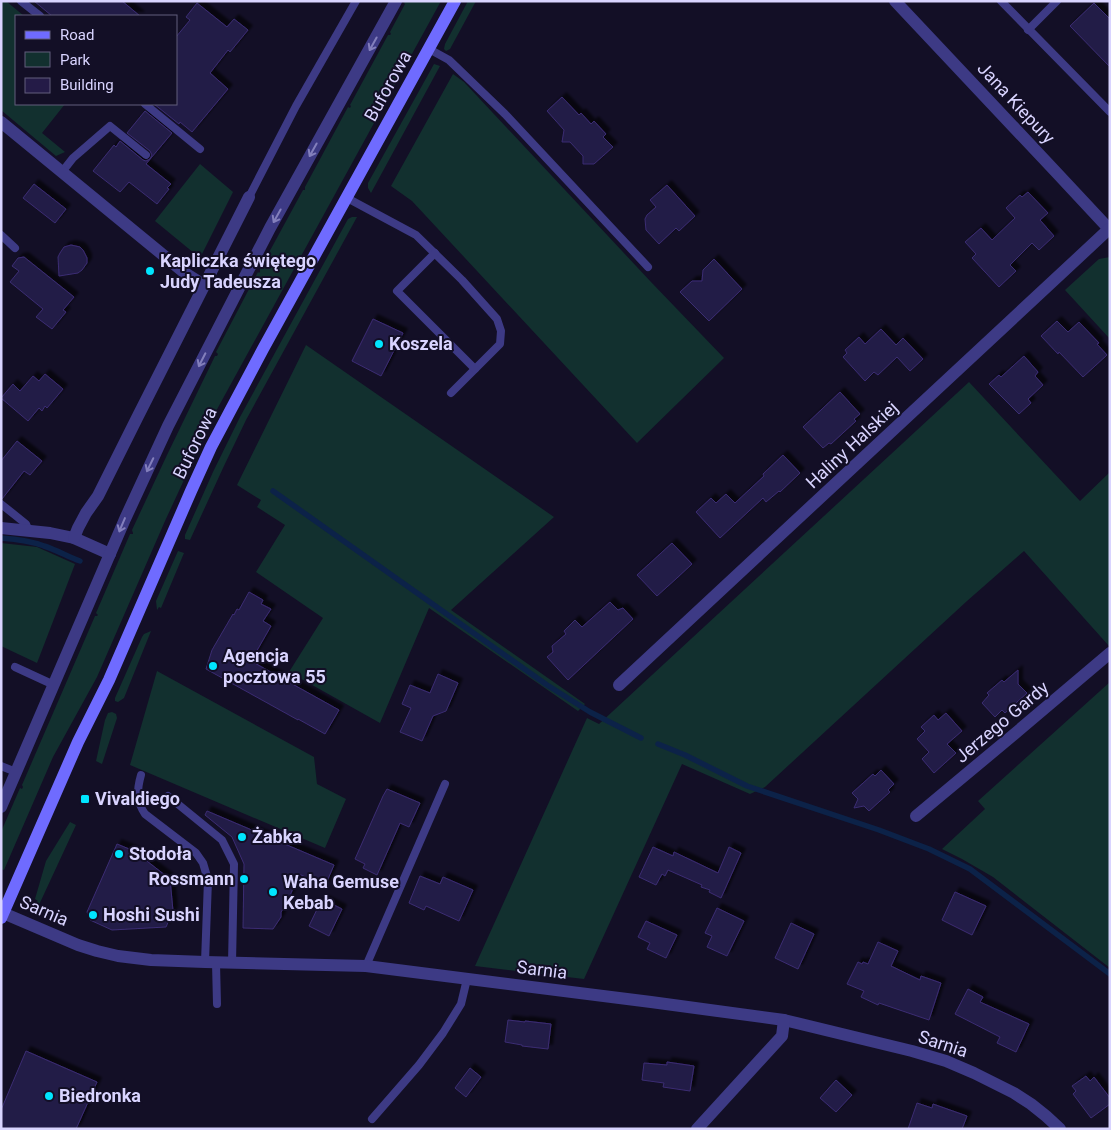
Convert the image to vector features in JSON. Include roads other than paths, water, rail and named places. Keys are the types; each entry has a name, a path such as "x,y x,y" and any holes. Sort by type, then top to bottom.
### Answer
{"main road":[{"name":"Buforowa","path":"2,915 78,742 109,680 211,448 263,349 455,1"}],"street":[{"name":"Buforowa","path":"1,807 142,480 227,310 300,173 396,1"},
{"name":"Jana Kiepury","path":"895,1 1109,230"},
{"path":"2,124 185,273 204,285"},
{"path":"74,538 98,496 249,197"},
{"name":"Haliny Halskiej","path":"620,685 1109,230"},
{"path":"1,528 50,533 74,538 110,554"},
{"name":"Jerzego Gardy","path":"916,816 1110,653"},
{"name":"Sarnia","path":"2,915 97,951 118,956 210,963 366,966 784,1020 946,1061 1014,1093 1031,1104 1060,1129"},
{"path":"697,1129 782,1036 784,1020"}],"lane":[{"path":"21,1 39,15"},
{"path":"249,197 296,106 356,1"},
{"path":"1001,1 1110,112"},
{"path":"1028,30 1057,1"},
{"path":"429,49 449,60 505,114 648,267"},
{"path":"146,105 200,149"},
{"path":"62,172 73,158 110,126 146,155"},
{"path":"347,198 416,235 462,280 497,319 501,332 500,344 451,393"},
{"path":"1,235 15,248"},
{"path":"435,253 397,291 474,369"},
{"path":"1,504 26,524 29,531"},
{"path":"15,667 54,685"},
{"path":"1,766 16,772"},
{"path":"141,775 138,788 138,799 141,808 196,854 204,863 208,880 210,963 217,1004"},
{"path":"366,966 445,784"},
{"path":"168,796 222,840 234,864 232,963"},
{"path":"372,1119 419,1065 462,1004 467,978"}],"waterway":[{"path":"273,491 547,685 590,712 641,738"},
{"path":"1,538 39,544 80,561"},
{"path":"658,744 685,755 747,786 879,830 929,849 970,869 1110,974"}],"place":[{"name":"Kapliczka świętego Judy Tadeusza","path":"150,271"},
{"name":"Koszela","path":"379,344"},
{"name":"Agencja pocztowa 55","path":"213,666"},
{"name":"Vivaldiego","path":"85,799"},
{"name":"Żabka","path":"242,837"},
{"name":"Stodoła","path":"119,854"},
{"name":"Rossmann","path":"244,879"},
{"name":"Waha Gemuse Kebab","path":"273,892"},
{"name":"Hoshi Sushi","path":"93,915"},
{"name":"Biedronka","path":"49,1096"}]}
